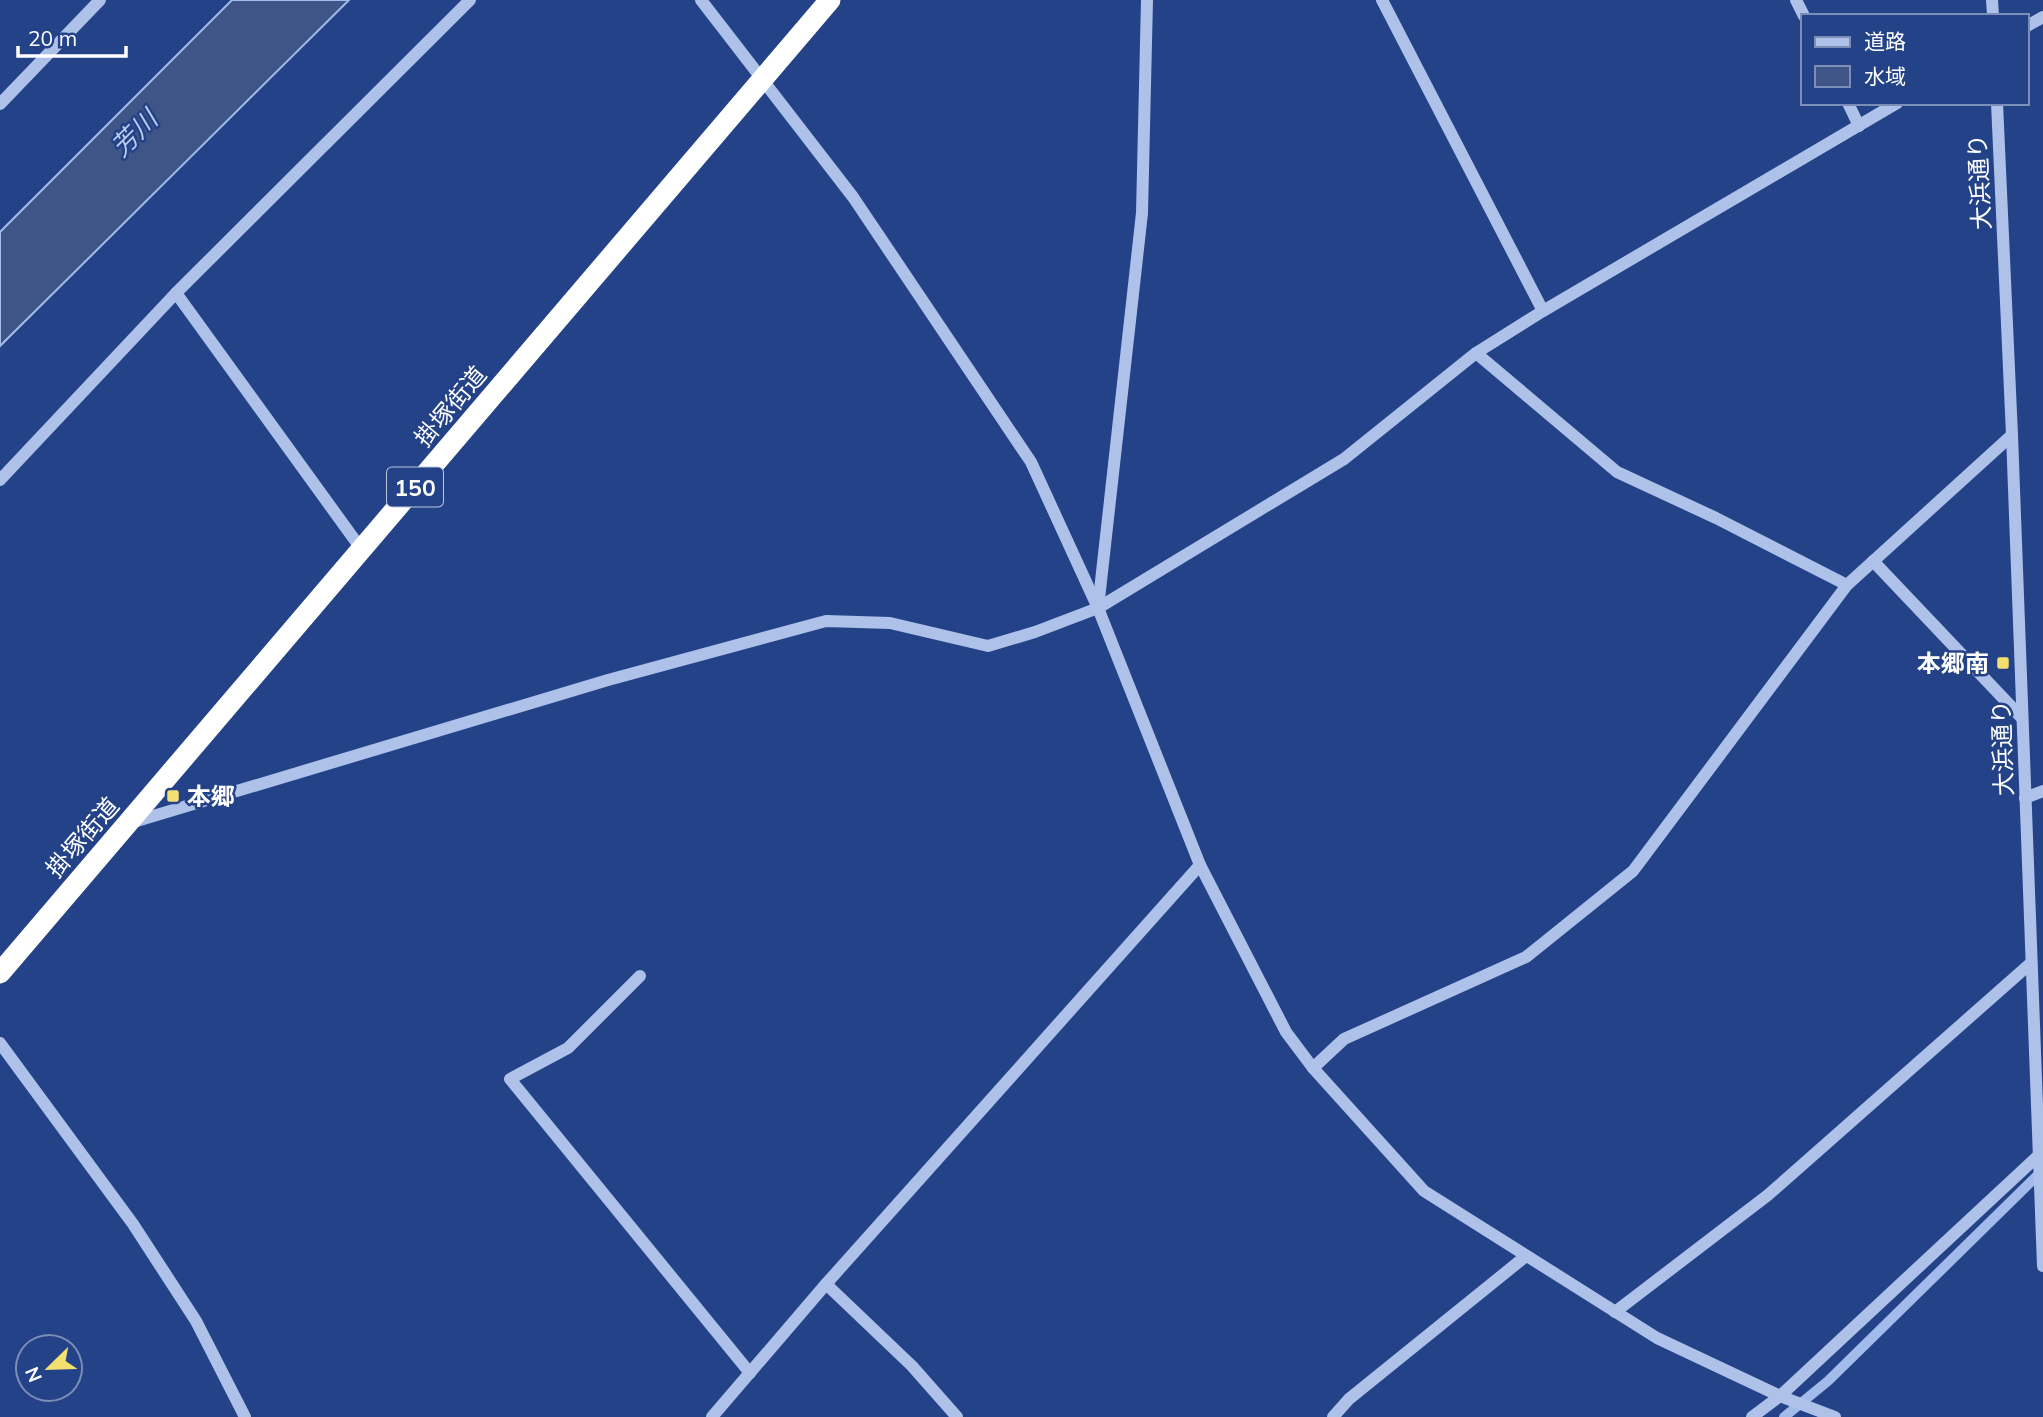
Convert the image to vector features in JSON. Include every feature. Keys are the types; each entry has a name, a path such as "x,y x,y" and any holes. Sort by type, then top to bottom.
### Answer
{"highway":[{"name":"掛塚街道","path":"0,973 830,0"}],"street":[{"path":"0,104 100,0"},
{"path":"0,480 176,293 470,0"},
{"path":"701,0 853,197 1031,462 1098,608 1200,865 1286,1032 1312,1068 1424,1191 1657,1338 1780,1395 1835,1417"},
{"path":"1098,608 1142,213 1147,0"},
{"path":"1382,0 1543,311"},
{"path":"1848,105 1859,126"},
{"path":"129,824 608,680 826,621 890,623 988,646 1035,632 1098,608 1344,459 1476,354 1543,311 1894,105"},
{"name":"大浜通り","path":"1997,105 2043,1266"},
{"path":"176,293 362,550"},
{"path":"1476,354 1618,472 1716,517 1847,585"},
{"path":"1312,1068 1344,1039 1526,957 1633,871 1847,585 2012,435"},
{"path":"1873,561 2022,718"},
{"path":"2025,798 2043,791"},
{"path":"712,1417 826,1284 1200,865"},
{"path":"1615,1312 1769,1195 2031,963"},
{"path":"640,976 568,1048 510,1079 750,1373"},
{"path":"0,1043 154,1256 196,1321 246,1417"},
{"path":"1752,1417 1780,1395 2040,1154"},
{"path":"1333,1417 1349,1399 1526,1256"},
{"path":"826,1284 912,1366 957,1417"}],"water":[{"name":"芳川","path":"232,0 349,0 0,346 0,232"}],"waterway":[{"path":"1784,1417 1828,1381 2043,1170"}],"place":[{"name":"本郷南","path":"2003,663"},
{"name":"本郷","path":"173,796"}]}
